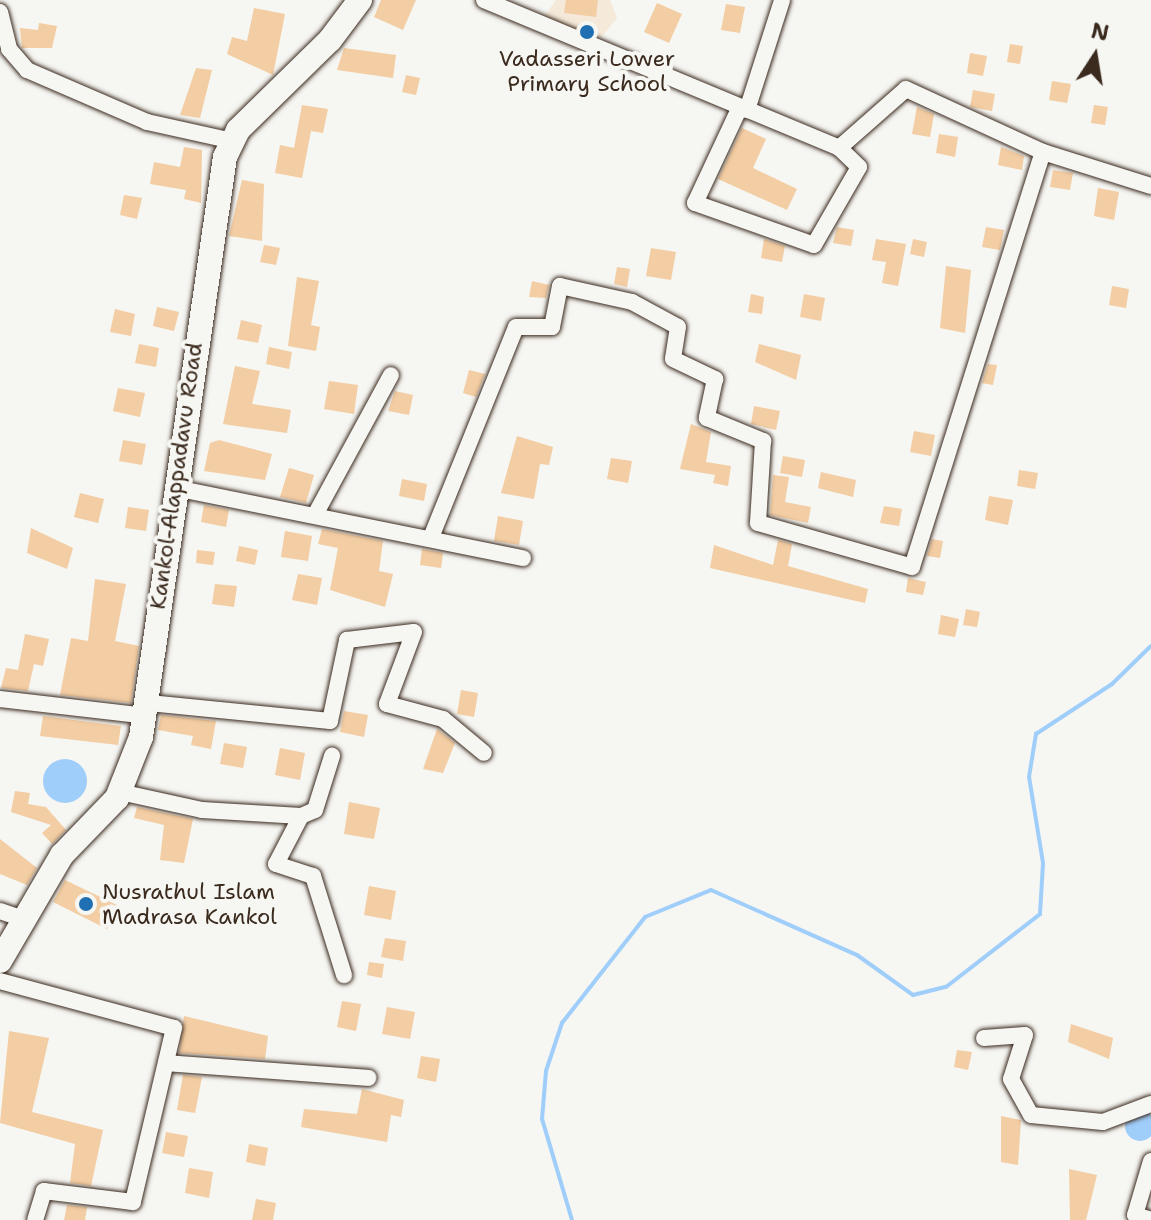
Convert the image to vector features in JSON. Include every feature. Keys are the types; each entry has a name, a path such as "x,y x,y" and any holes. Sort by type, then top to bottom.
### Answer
{"main road":[{"name":"Kankol-Alappadavu Road","path":"0,961 62,855 120,792 147,710 212,220 233,141 360,0"}],"street":[{"path":"484,0 744,109 839,148 859,167 814,245 695,203 744,109 782,0"},
{"path":"0,12 14,61 27,70 147,122 233,141"},
{"path":"839,148 906,89 1043,152 1151,186"},
{"path":"432,535 516,327 552,327 560,286 632,302 678,327 673,359 715,379 707,418 763,441 758,523 912,567 1043,152"},
{"path":"315,515 391,375"},
{"path":"175,488 432,535 523,558"},
{"path":"0,699 330,721 347,640 414,632 387,704 443,719 484,753"},
{"path":"120,792 202,810 301,816 315,810 332,756"},
{"path":"301,816 276,864 313,876 344,975"},
{"path":"0,911 23,919"},
{"path":"0,981 174,1028 133,1202 44,1191 35,1220"},
{"path":"984,1038 1025,1035 1011,1079 1031,1115 1103,1122 1151,1104"},
{"path":"166,1063 368,1078"},
{"path":"1151,1161 1135,1215 1151,1220"}],"shaded area":[{"name":"Vadasseri Lower Primary School","path":"556,0 610,0 617,18 595,45 543,18"}],"water":[{"path":"65,759 80,766 87,781 80,796 65,803 50,796 43,781 50,766"},
{"path":"1140,1111 1146,1112 1154,1120 1154,1132 1146,1140 1140,1141 1134,1140 1126,1132 1125,1126 1126,1120 1134,1112"}],"building":[{"path":"381,0 416,0 403,30 374,17"},
{"path":"566,0 598,0 596,17 564,13"},
{"path":"657,3 682,14 669,43 644,32"},
{"path":"726,4 745,7 740,33 721,30"},
{"path":"254,8 285,14 273,75 227,54 232,37 247,41"},
{"path":"39,23 57,26 52,48 22,48 20,28 38,30"},
{"path":"1010,44 1023,46 1020,64 1007,62"},
{"path":"344,48 396,55 393,78 337,70"},
{"path":"970,53 987,56 983,76 967,73"},
{"path":"196,68 212,70 200,118 180,115"},
{"path":"406,75 420,78 416,95 402,92"},
{"path":"1052,81 1071,84 1067,103 1049,100"},
{"path":"973,90 995,94 992,111 970,107"},
{"path":"302,105 328,109 323,133 311,131 302,178 275,173 280,145 294,148"},
{"path":"1094,105 1108,107 1105,125 1091,123"},
{"path":"917,107 934,114 930,137 912,134"},
{"path":"742,128 766,139 753,168 797,189 787,210 718,179"},
{"path":"939,134 958,137 955,157 936,153"},
{"path":"184,147 202,150 201,203 184,199 186,190 150,184 154,162 180,167"},
{"path":"1001,147 1024,156 1022,170 998,165"},
{"path":"1053,170 1073,173 1070,190 1050,187"},
{"path":"242,180 264,184 262,241 229,236"},
{"path":"1098,188 1119,192 1114,220 1094,216"},
{"path":"124,195 142,198 137,219 120,215"},
{"path":"837,227 854,230 851,246 833,243"},
{"path":"986,227 1004,230 1000,250 982,247"},
{"path":"764,239 785,246 782,262 761,258"},
{"path":"876,239 906,244 898,286 882,283 886,262 872,260"},
{"path":"913,239 927,242 924,257 910,254"},
{"path":"264,245 280,248 276,265 260,262"},
{"path":"651,248 676,252 671,280 646,276"},
{"path":"946,266 971,270 965,333 940,328"},
{"path":"617,267 630,269 627,287 614,284"},
{"path":"297,277 319,281 311,325 320,327 316,351 288,346"},
{"path":"532,281 549,285 546,298 529,297"},
{"path":"1112,286 1129,289 1126,308 1109,305"},
{"path":"751,294 764,297 762,314 748,312"},
{"path":"804,294 825,298 821,321 800,317"},
{"path":"157,307 179,312 174,331 153,326"},
{"path":"115,309 135,314 131,336 110,332"},
{"path":"241,320 262,325 258,343 237,339"},
{"path":"139,344 159,348 156,367 135,363"},
{"path":"759,344 801,355 796,380 755,362"},
{"path":"269,347 292,352 289,369 266,364"},
{"path":"988,364 997,365 993,385 982,383"},
{"path":"235,366 260,371 252,404 291,410 287,433 223,424"},
{"path":"469,370 485,374 476,397 463,393"},
{"path":"329,381 358,385 354,414 324,409"},
{"path":"118,388 145,393 140,417 113,411"},
{"path":"395,391 413,395 409,415 388,411"},
{"path":"754,406 780,411 776,430 751,424"},
{"path":"691,424 711,432 706,462 731,466 728,486 713,483 715,475 680,469"},
{"path":"914,431 935,435 931,456 910,452"},
{"path":"517,436 553,447 549,465 540,464 534,499 501,493"},
{"path":"123,440 146,444 142,465 119,461"},
{"path":"219,440 272,454 265,480 204,471 210,443"},
{"path":"783,456 805,460 802,477 780,473"},
{"path":"611,458 632,461 628,483 607,479"},
{"path":"289,468 314,475 306,503 280,497"},
{"path":"1019,470 1038,473 1035,489 1017,486"},
{"path":"821,472 856,480 853,497 818,488"},
{"path":"773,475 789,477 785,502 811,507 808,523 770,515"},
{"path":"402,479 427,484 424,501 399,496"},
{"path":"80,493 104,499 98,523 74,517"},
{"path":"989,496 1013,500 1008,525 985,520"},
{"path":"204,505 229,510 226,527 201,522"},
{"path":"884,506 902,509 899,526 880,523"},
{"path":"128,507 149,510 146,531 125,528"},
{"path":"498,516 523,521 519,545 494,541"},
{"path":"31,528 73,548 67,569 27,553"},
{"path":"322,529 383,541 379,571 393,574 385,607 330,590 338,548 318,544"},
{"path":"285,531 312,536 308,561 281,557"},
{"path":"932,539 943,541 940,558 927,556"},
{"path":"778,540 792,544 788,566 868,589 865,603 710,568 714,545 773,565"},
{"path":"239,546 258,550 255,565 236,561"},
{"path":"422,549 443,553 441,568 420,565"},
{"path":"197,550 215,552 213,565 196,563"},
{"path":"298,574 322,578 317,605 292,600"},
{"path":"908,578 926,582 923,595 906,592"},
{"path":"95,579 126,584 115,641 139,646 131,703 60,695 71,638 88,641"},
{"path":"215,584 237,586 234,607 212,604"},
{"path":"966,609 980,612 977,627 963,625"},
{"path":"941,615 959,619 955,637 938,634"},
{"path":"25,634 49,639 43,666 34,664 28,691 1,688 6,668 18,670"},
{"path":"461,690 478,693 474,717 457,714"},
{"path":"344,711 368,715 364,737 340,732"},
{"path":"161,715 216,721 211,749 191,745 193,736 158,730"},
{"path":"43,716 121,726 118,745 40,736"},
{"path":"437,729 455,743 443,773 423,769"},
{"path":"224,743 247,747 243,768 220,764"},
{"path":"280,748 305,753 300,780 275,775"},
{"path":"15,791 30,793 28,804 46,807 66,830 52,844 42,833 51,825 11,812"},
{"path":"349,802 380,808 374,839 344,834"},
{"path":"137,807 193,819 184,863 160,860 164,825 134,818"},
{"path":"0,839 37,868 27,885 0,874"},
{"name":"Nusrathul Islam Madrasa Kankol","path":"65,880 119,906 107,929 53,902"},
{"path":"369,886 396,891 391,920 364,915"},
{"path":"385,938 406,941 403,961 381,957"},
{"path":"369,962 384,964 382,978 367,975"},
{"path":"342,1001 361,1004 356,1031 337,1027"},
{"path":"387,1007 415,1012 410,1039 382,1034"},
{"path":"184,1016 268,1036 265,1059 179,1053"},
{"path":"1071,1024 1113,1038 1109,1059 1068,1042"},
{"path":"9,1031 49,1038 32,1112 103,1130 91,1186 70,1183 75,1144 0,1123"},
{"path":"957,1050 972,1052 968,1070 954,1067"},
{"path":"421,1056 440,1059 436,1082 417,1078"},
{"path":"183,1075 202,1077 195,1113 177,1110"},
{"path":"362,1089 404,1100 401,1117 391,1115 387,1142 301,1127 304,1109 357,1114"},
{"path":"1001,1116 1021,1120 1018,1165 1001,1162"},
{"path":"166,1132 188,1136 184,1157 162,1153"},
{"path":"249,1144 268,1148 265,1166 246,1162"},
{"path":"189,1168 213,1172 209,1198 185,1193"},
{"path":"1069,1169 1097,1175 1086,1220 1070,1220"},
{"path":"256,1199 276,1203 273,1220 252,1220"},
{"path":"67,1205 87,1207 85,1220 64,1220"}],"waterway":[{"path":"572,1220 542,1119 546,1071 562,1023 645,917 711,890 857,955 913,995 946,987 1040,914 1043,863 1029,777 1036,734 1112,684 1151,646"}],"place":[{"name":"Vadasseri Lower Primary School","path":"587,32"},
{"name":"Nusrathul Islam Madrasa Kankol","path":"86,904"}]}
